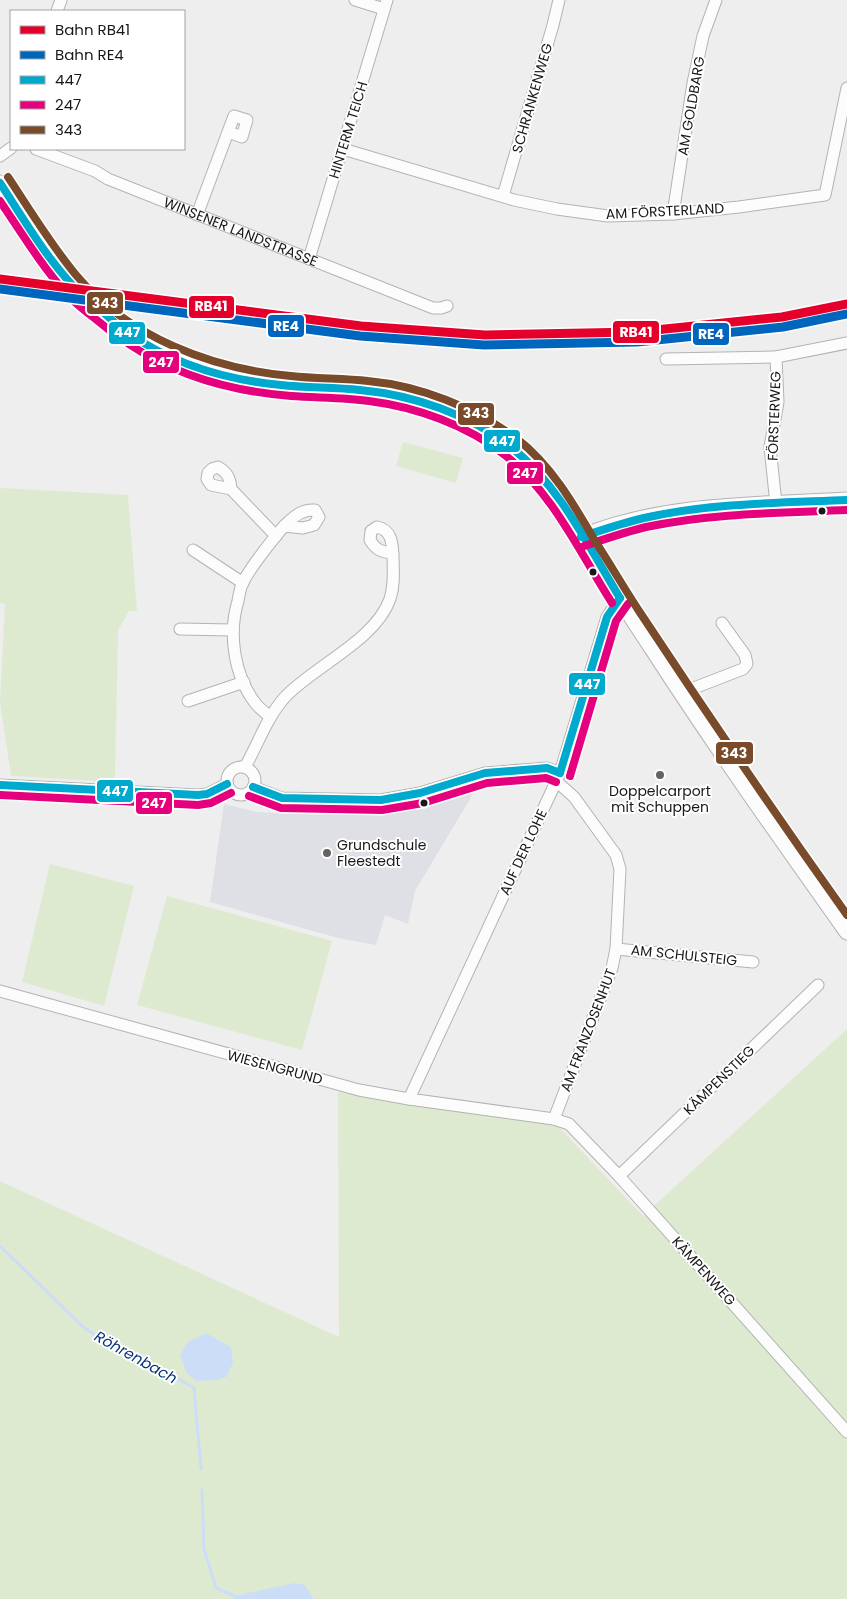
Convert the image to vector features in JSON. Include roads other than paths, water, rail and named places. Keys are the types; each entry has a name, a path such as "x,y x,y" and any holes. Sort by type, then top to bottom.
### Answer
{"street":[{"path":"355,0 386,4"},
{"name":"SCHRANKENWEG","path":"503,196 559,0"},
{"name":"AM GOLDBARG","path":"673,214 693,82 703,36 716,0"},
{"name":"HINTERM TEICH","path":"309,259 386,4"},
{"name":"AM FÖRSTERLAND","path":"343,149 503,196 558,209 608,216 673,214 739,207 825,195 847,88"},
{"path":"198,215 228,132"},
{"path":"0,156 10,148"},
{"name":"WINSENER LANDSTRASSE","path":"39,150 95,171 108,179 432,308 447,306"},
{"path":"0,183 72,285 128,333 167,355 194,366 238,379 281,385 371,391 402,396 434,406 469,421 508,445 531,465 548,486 681,693 847,932"},
{"name":"FÖRSTERWEG","path":"666,359 776,357 847,343"},
{"name":"FÖRSTERWEG","path":"776,357 778,402 770,448 776,504"},
{"path":"231,489 276,536"},
{"path":"581,537 598,530 652,516 692,509 847,500"},
{"path":"270,717 256,703 244,682 235,654 232,630 242,583 284,526"},
{"path":"193,550 242,583"},
{"path":"245,767 270,717 284,698 358,640 382,616 390,599 394,580 393,553"},
{"name":"AUF DER LOHE","path":"409,1099 558,777 607,617 620,598"},
{"path":"681,693 743,669 747,664 745,656 722,623"},
{"path":"180,629 232,630"},
{"path":"188,701 244,682"},
{"path":"239,766 245,767 254,775 253,787 247,793 239,795 231,791 227,784 227,778 229,773 239,766"},
{"path":"253,787 282,798 381,800 420,793 485,773 547,768 558,777"},
{"name":"AM FRANZOSENHUT","path":"554,1119 612,968 616,949 620,869 616,855 558,777"},
{"path":"0,785 198,795 207,794 227,784"},
{"name":"AM SCHULSTEIG","path":"616,949 753,962"},
{"name":"KÄMPENSTIEG","path":"620,1176 818,985"},
{"name":"WIESENGRUND","path":"0,991 359,1090 409,1099 554,1119"},
{"name":"KÄMPENWEG","path":"554,1119 569,1124 620,1176 847,1432"}],"water":[{"path":"206,1333 231,1347 233,1363 226,1377 217,1380 196,1381 187,1373 180,1355 188,1342"},
{"path":"295,1583 305,1585 314,1599 234,1599 234,1596"}],"waterway":[{"name":"Röhrenbach","path":"0,1246 82,1326 112,1347 165,1371 194,1388 201,1469"},
{"name":"Röhrenbach","path":"202,1490 204,1549 216,1588 237,1597"}],"rail line":[{"name":"RB41","path":"0,279 361,326 485,335 636,332 782,317 847,304"},
{"name":"RE4","path":"0,289 360,336 484,345 637,342 783,327 847,314"}],"place":[{"name":"Doppelcarport mit Schuppen","path":"660,775"},
{"name":"Grundschule Fleestedt","path":"327,853"}]}
